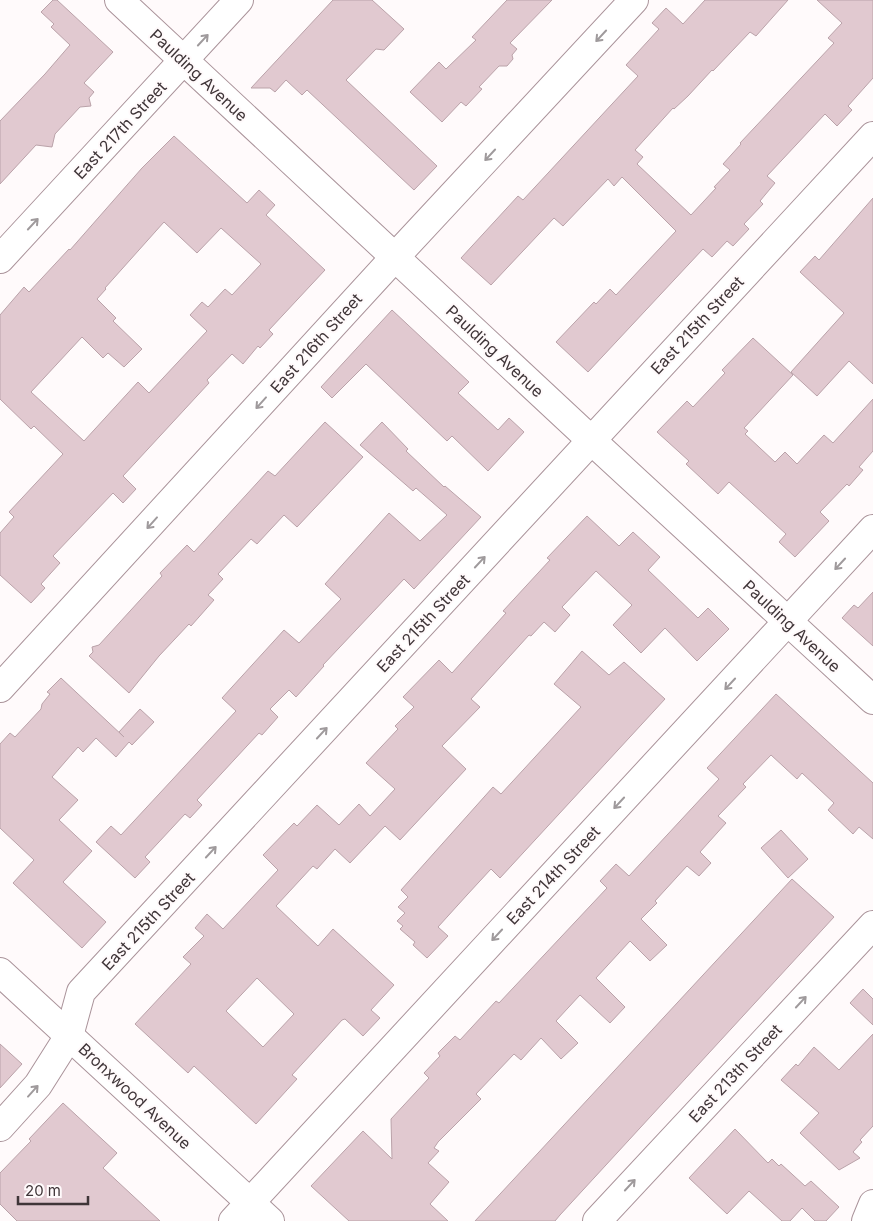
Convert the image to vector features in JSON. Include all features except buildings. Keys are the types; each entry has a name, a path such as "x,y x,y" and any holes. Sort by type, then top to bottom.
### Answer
{"street":[{"name":"Paulding Avenue","path":"119,0 873,700"},
{"name":"East 217th Street","path":"0,260 240,0"},
{"name":"East 216th Street","path":"0,688 395,257 634,0"},
{"name":"East 215th Street","path":"0,1127 38,1085 69,1036 81,992 873,136"},
{"name":"East 214th Street","path":"241,1212 873,529"},
{"name":"East 213th Street","path":"597,1221 873,924"},
{"name":"Bronxwood Avenue","path":"0,972 69,1036 241,1212 270,1221"},
{"path":"866,1221 873,1204"}]}
